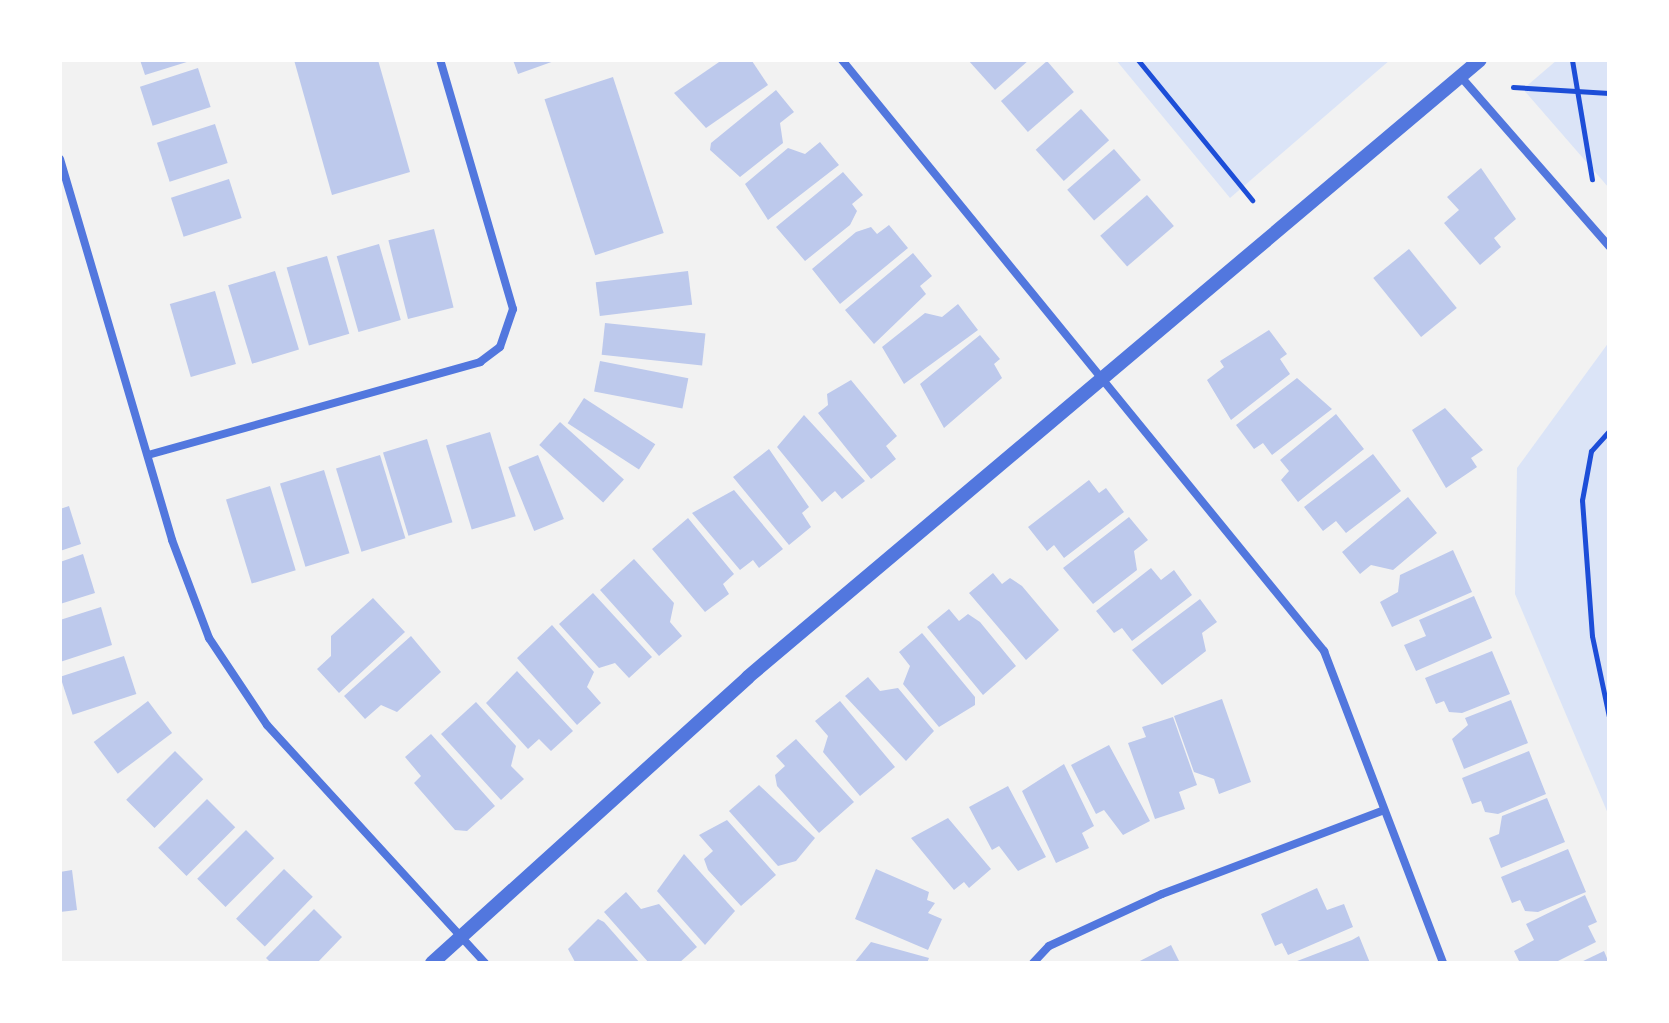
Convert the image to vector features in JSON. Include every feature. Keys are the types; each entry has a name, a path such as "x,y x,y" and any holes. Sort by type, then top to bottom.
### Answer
{"street":[{"path":"148,455 480,362 500,347 513,309 440,60"},
{"path":"842,60 1324,651 1443,963"},
{"path":"432,963 748,677 1480,60"},
{"path":"1461,77 1609,246"},
{"path":"60,159 188,589 232,678 485,963"},
{"path":"1033,963 1049,946 1162,894 1384,810"}],"path":[{"path":"1138,60 1252,200"},
{"path":"1572,60 1573,89 1592,179"},
{"path":"1513,87 1609,93"},
{"path":"1609,431 1591,451 1582,500 1592,636 1609,717"}],"shaded area":[{"path":"1116,60 1390,60 1230,198"},
{"path":"1557,60 1609,60 1609,188 1523,89"},
{"path":"1609,342 1609,816 1515,594 1517,468"}],"building":[{"path":"140,60 190,60 190,61 145,75"},
{"path":"294,60 378,60 410,172 332,195"},
{"path":"513,60 557,60 518,74"},
{"path":"722,60 752,61 768,85 706,128 674,93"},
{"path":"968,60 1029,60 995,90"},
{"path":"1047,61 1074,92 1028,132 1001,101"},
{"path":"198,68 211,107 153,126 140,87"},
{"path":"613,77 664,233 595,255 545,99"},
{"path":"776,90 794,112 780,123 783,143 740,177 710,150 711,143"},
{"path":"1081,109 1109,140 1064,181 1036,150"},
{"path":"215,124 228,163 170,182 157,143"},
{"path":"820,142 839,165 768,220 745,184 788,148 805,154"},
{"path":"1114,149 1141,180 1094,221 1067,190"},
{"path":"1481,168 1516,219 1494,238 1501,247 1480,265 1444,223 1459,210 1447,197"},
{"path":"843,172 863,195 852,204 857,211 850,225 805,261 776,227"},
{"path":"229,179 242,218 184,237 171,198"},
{"path":"1147,195 1174,226 1127,267 1100,236"},
{"path":"889,225 908,248 840,304 812,269 856,232 871,227 877,234"},
{"path":"434,229 454,308 408,319 388,240"},
{"path":"379,244 401,320 358,332 337,256"},
{"path":"1409,249 1457,308 1421,337 1373,278"},
{"path":"913,253 932,276 920,286 926,294 874,344 845,310"},
{"path":"327,256 349,334 309,345 287,268"},
{"path":"275,271 299,349 252,364 228,285"},
{"path":"688,271 692,305 600,316 596,282"},
{"path":"215,291 236,364 191,377 170,304"},
{"path":"958,304 978,330 904,384 882,347 925,313 942,317"},
{"path":"605,323 705,334 702,365 602,355"},
{"path":"1269,330 1287,354 1280,359 1290,374 1231,420 1207,380 1224,367 1220,361"},
{"path":"980,335 1000,359 994,364 1002,378 944,428 920,384"},
{"path":"600,361 688,378 682,409 594,391"},
{"path":"1297,378 1332,409 1272,455 1263,443 1254,449 1236,425"},
{"path":"851,380 897,436 886,446 896,459 871,479 818,413 828,405 827,394"},
{"path":"584,398 655,444 639,469 568,423"},
{"path":"1445,408 1483,450 1471,458 1477,467 1446,488 1412,430"},
{"path":"1336,414 1364,449 1298,502 1281,480 1289,471 1280,460"},
{"path":"804,415 865,481 842,499 835,491 822,502 777,447"},
{"path":"560,422 624,480 603,503 539,445"},
{"path":"490,432 516,516 472,530 446,445"},
{"path":"427,439 452,522 408,536 383,452"},
{"path":"769,449 809,507 802,513 811,527 789,545 733,477"},
{"path":"1373,454 1401,491 1346,533 1336,521 1323,531 1304,507"},
{"path":"380,455 405,538 361,552 336,468"},
{"path":"538,455 564,519 534,531 508,467"},
{"path":"324,470 349,553 305,567 280,483"},
{"path":"1089,480 1099,493 1106,488 1124,512 1064,558 1054,545 1047,551 1028,527"},
{"path":"270,486 296,570 252,584 226,499"},
{"path":"734,490 783,549 759,568 753,560 740,570 692,513"},
{"path":"1408,497 1437,533 1393,570 1371,565 1360,574 1342,552"},
{"path":"69,506 81,544 60,551 60,509"},
{"path":"1129,517 1148,540 1134,551 1137,570 1093,604 1063,568"},
{"path":"688,518 734,574 723,584 729,594 705,612 652,549"},
{"path":"1453,550 1472,592 1392,627 1380,602 1398,592 1400,575"},
{"path":"83,554 95,593 60,604 60,562"},
{"path":"634,559 674,603 670,622 682,636 659,656 600,590"},
{"path":"1151,568 1161,580 1174,570 1192,595 1132,641 1122,628 1114,633 1096,611"},
{"path":"993,573 1002,584 1010,578 1022,586 1059,630 1026,660 969,593"},
{"path":"593,593 652,657 629,678 615,663 599,668 559,624"},
{"path":"1474,596 1492,638 1416,671 1404,645 1426,636 1419,620"},
{"path":"373,598 405,632 339,693 317,669 331,656 331,636"},
{"path":"1200,599 1217,622 1202,633 1206,651 1162,685 1132,650"},
{"path":"101,607 112,645 60,662 60,620"},
{"path":"949,609 959,621 968,614 980,622 1016,666 983,695 927,627"},
{"path":"552,625 594,672 587,687 601,703 577,725 517,658"},
{"path":"922,633 975,697 975,705 939,727 903,684 910,666 899,652"},
{"path":"411,636 441,672 397,712 381,705 365,719 344,696"},
{"path":"1492,651 1510,694 1462,713 1449,712 1444,701 1436,704 1425,678"},
{"path":"124,656 136,694 73,715 60,677"},
{"path":"517,671 573,731 551,751 539,739 528,749 486,703"},
{"path":"868,677 880,691 898,688 934,731 906,761 845,696"},
{"path":"1222,699 1251,782 1219,794 1214,779 1194,772 1174,716"},
{"path":"1511,700 1528,743 1464,769 1452,739 1468,725 1465,718"},
{"path":"148,701 172,733 118,774 94,742"},
{"path":"840,701 895,767 860,796 823,752 828,736 815,721"},
{"path":"476,702 516,746 511,766 524,779 501,800 441,734"},
{"path":"1173,717 1197,785 1179,792 1185,809 1155,819 1128,743 1146,737 1142,727"},
{"path":"431,734 495,806 467,831 455,830 414,783 421,776 405,757"},
{"path":"796,739 854,802 819,833 777,786 775,775 785,766 776,756"},
{"path":"1109,745 1150,821 1123,835 1104,810 1096,814 1071,765"},
{"path":"175,751 203,779 154,828 126,800"},
{"path":"1529,751 1546,794 1498,814 1485,812 1481,801 1472,804 1462,778"},
{"path":"1064,764 1094,826 1082,833 1089,848 1056,863 1022,791"},
{"path":"759,785 815,838 796,861 778,866 729,811"},
{"path":"1008,786 1046,857 1018,871 999,846 992,850 969,807"},
{"path":"1547,798 1565,842 1501,868 1489,838 1499,834 1502,816"},
{"path":"207,799 235,827 186,876 158,848"},
{"path":"948,818 991,869 969,888 964,882 954,890 911,838"},
{"path":"727,820 776,875 741,906 708,870 704,859 713,851 699,835"},
{"path":"246,830 274,858 225,907 197,879"},
{"path":"1568,849 1586,892 1538,912 1525,911 1520,900 1512,903 1501,877"},
{"path":"684,854 735,911 705,945 657,891"},
{"path":"284,869 313,897 265,946 236,919"},
{"path":"876,869 929,892 927,900 935,903 928,913 942,919 928,950 855,919"},
{"path":"72,870 77,910 60,912 60,872"},
{"path":"1317,888 1327,910 1344,904 1353,927 1288,955 1282,943 1275,946 1261,914"},
{"path":"626,892 641,909 659,904 697,947 679,963 649,963 604,912"},
{"path":"1585,895 1597,922 1588,926 1596,942 1554,963 1520,963 1514,951 1534,940 1526,924"},
{"path":"314,909 342,937 317,963 271,963 266,958"},
{"path":"598,919 640,963 575,962 568,949"},
{"path":"1359,936 1370,963 1292,963 1352,940"},
{"path":"871,942 929,958 927,963 854,963"},
{"path":"1171,945 1180,963 1136,963"},
{"path":"1604,951 1609,963 1579,963"}]}
